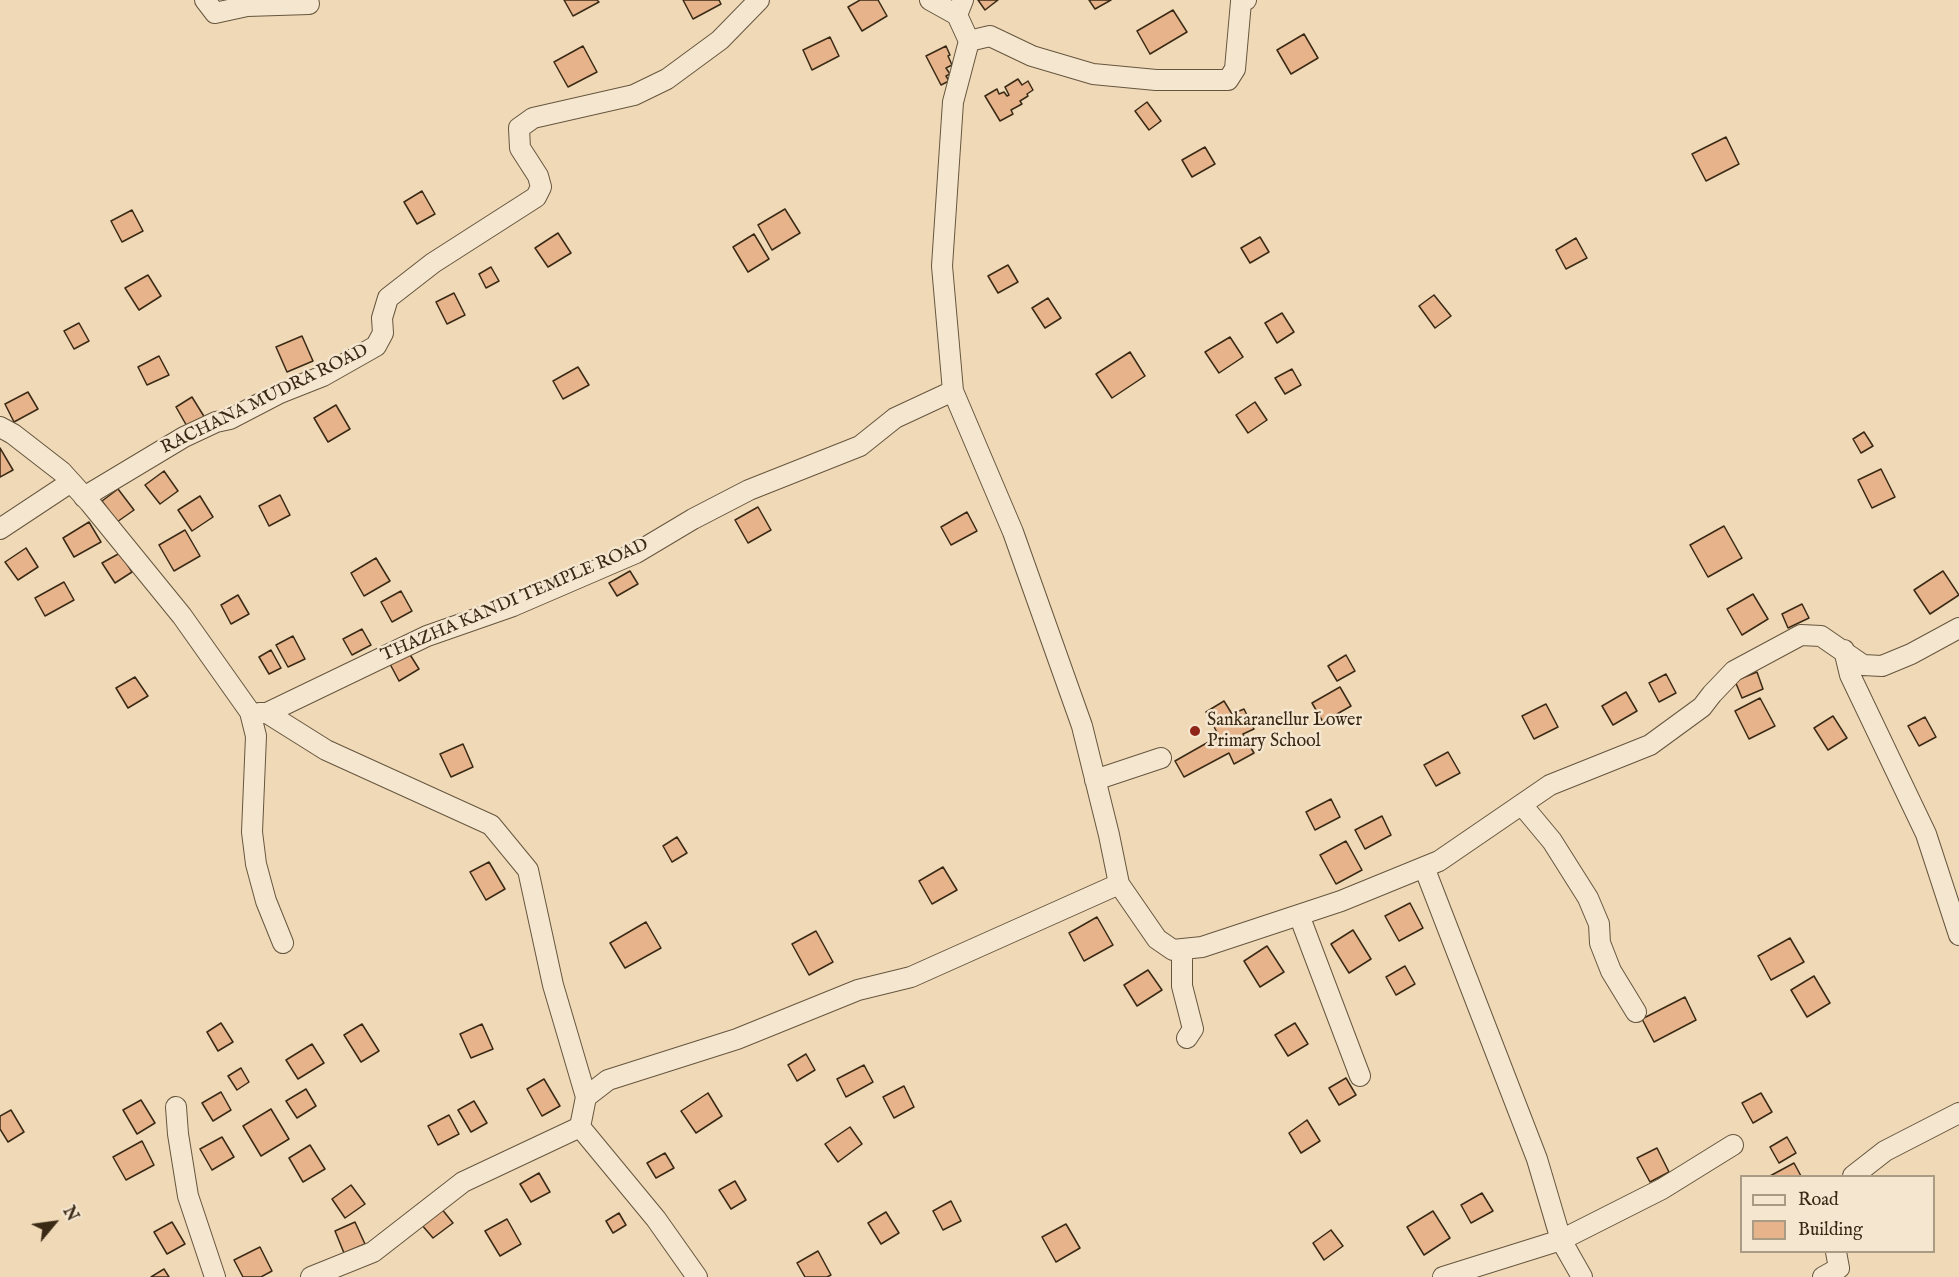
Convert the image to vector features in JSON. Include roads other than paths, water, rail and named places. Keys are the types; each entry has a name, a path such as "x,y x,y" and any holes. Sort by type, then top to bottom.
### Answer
{"street":[{"path":"206,0 215,13 247,6 309,4"},
{"name":"RACHANA MUDRA ROAD","path":"84,497 184,437 216,422 230,419 280,393 323,376 376,346 383,333 382,318 388,298 434,263 536,197 541,187 538,176 520,148 519,128 533,118 634,95 667,79 720,40 759,0"},
{"path":"930,0 960,8 969,41 953,102 942,266 953,391 1013,532 1082,726 1119,884 1156,939 1173,950 1202,947 1341,901 1439,861 1550,785 1650,745 1702,707 1734,671 1801,635 1821,636 1844,650 1863,666 1882,666 1911,654 1959,628"},
{"path":"969,41 990,36 1032,56 1093,74 1156,80 1228,80 1235,69 1241,2 1246,0"},
{"name":"THAZHA KANDI TEMPLE ROAD","path":"258,713 427,636 513,606 636,553 693,519 749,490 860,446 896,418 953,391"},
{"path":"0,427 13,434 62,472 182,616 258,713 326,750 491,825 528,870 553,985 586,1097 580,1127"},
{"path":"0,529 71,482"},
{"path":"1844,650 1850,675 1926,834 1959,935"},
{"path":"258,713 252,832 256,864 266,902 283,943"},
{"path":"1095,780 1161,759"},
{"path":"1522,805 1552,841 1588,898 1599,924 1600,943 1611,971 1636,1012"},
{"path":"1424,867 1537,1159 1561,1240 1582,1277"},
{"path":"586,1097 608,1080 737,1039 858,990 911,977 1119,884"},
{"path":"1299,915 1360,1076"},
{"path":"1182,949 1182,986 1193,1029 1187,1038"},
{"path":"176,1107 188,1196 215,1277"},
{"path":"1854,1175 1886,1151 1959,1113"},
{"path":"311,1277 373,1252 463,1182 580,1127"},
{"path":"580,1127 656,1219 697,1277"},
{"path":"1443,1277 1561,1240 1662,1189 1733,1145"},
{"path":"1823,1277 1839,1268 1836,1253"}],"place":[{"name":"Sankaranellur Lower Primary School","path":"1195,731"}]}
